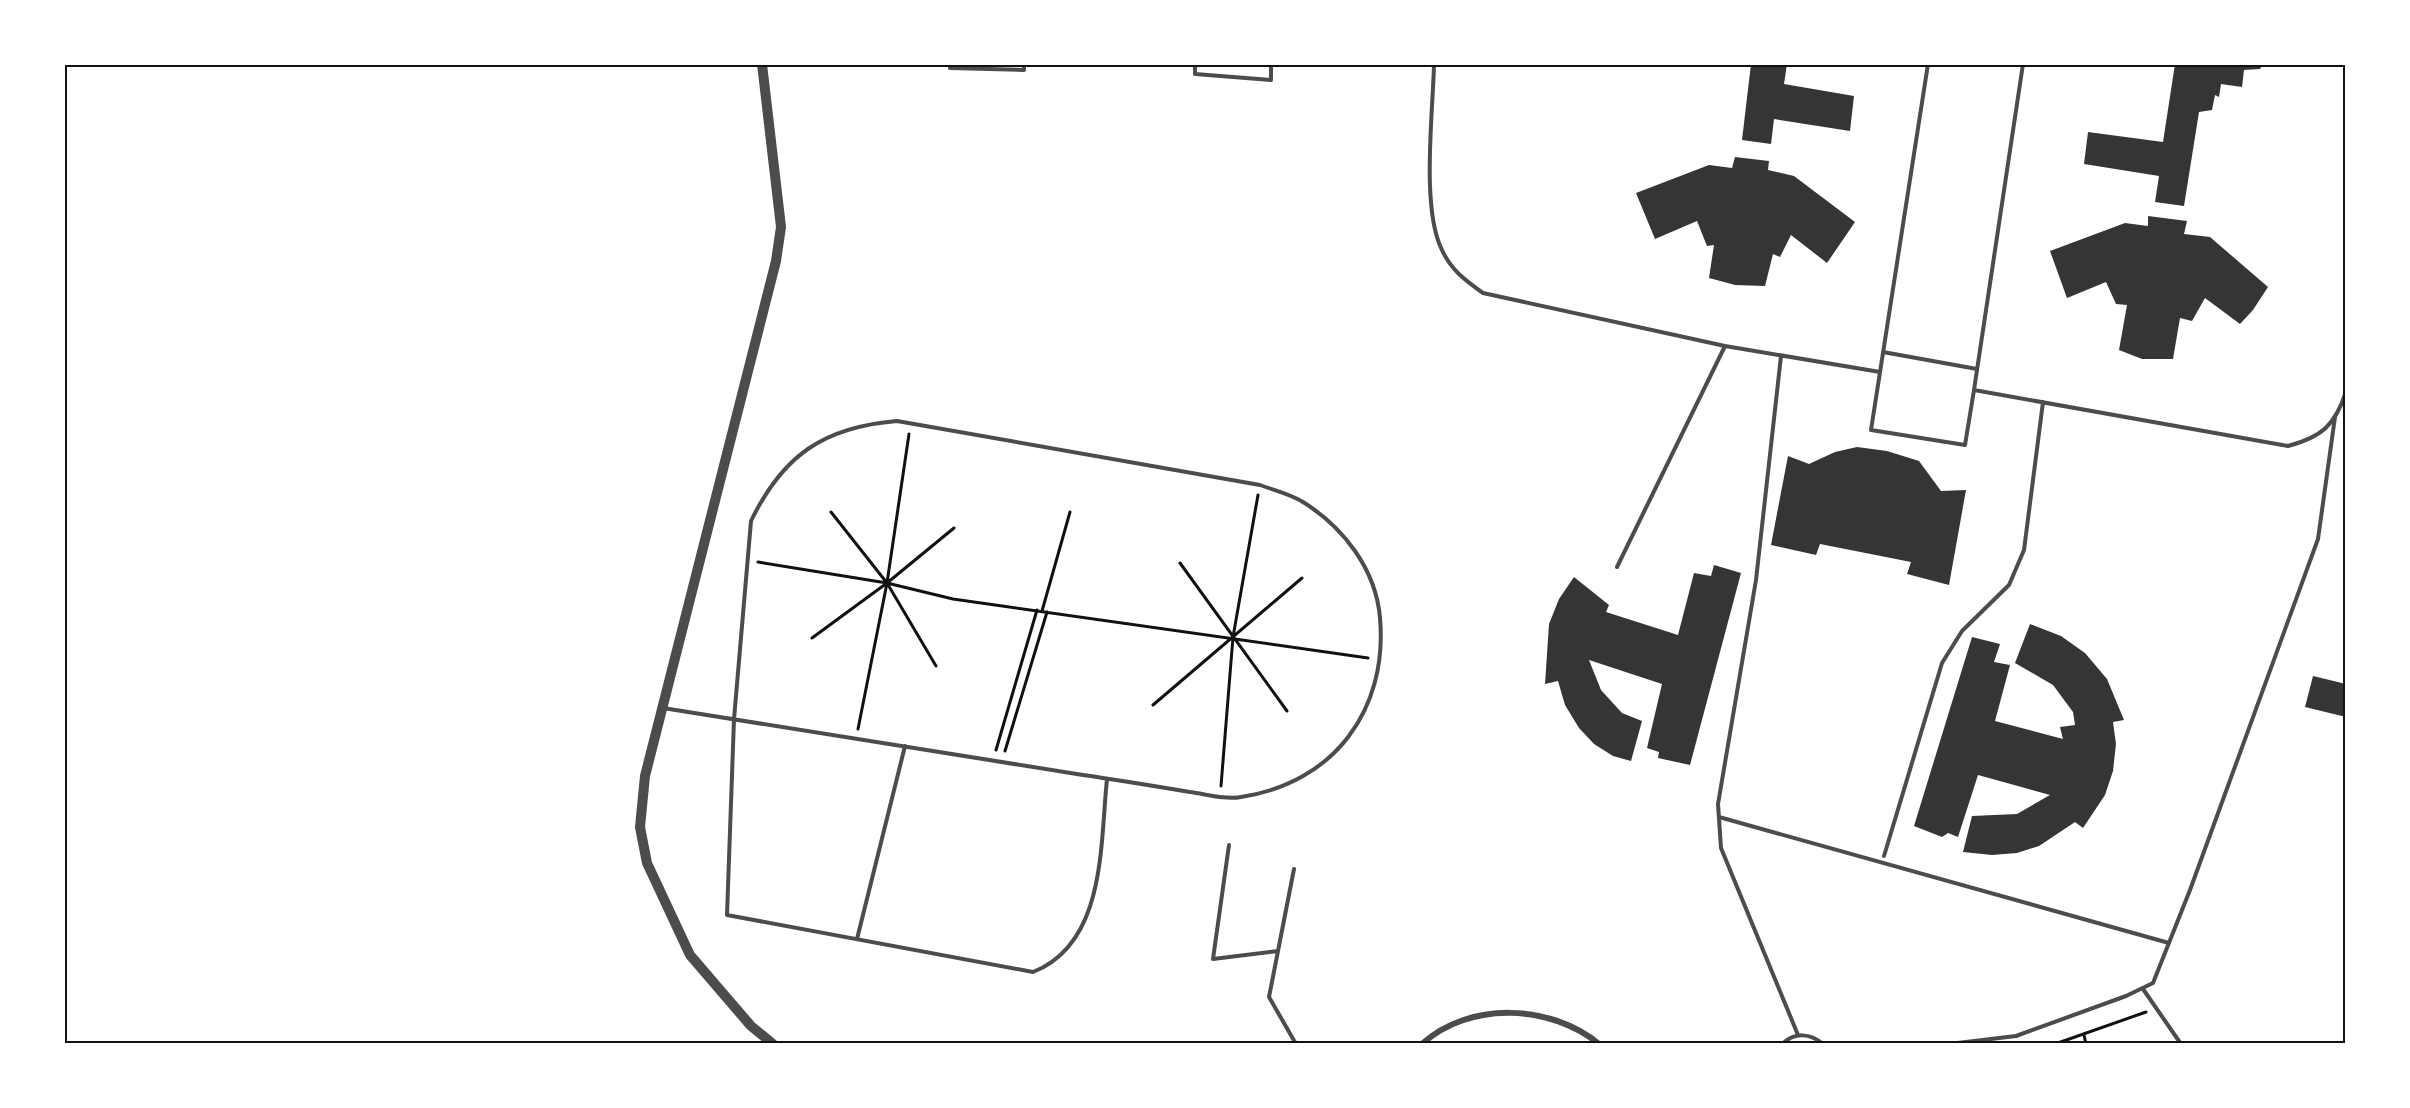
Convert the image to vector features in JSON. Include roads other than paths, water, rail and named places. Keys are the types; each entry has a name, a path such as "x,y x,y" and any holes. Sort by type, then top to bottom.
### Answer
{"street":[{"path":"762,64 780,227 776,261 645,776 640,827 647,863 690,955 751,1026 772,1044"},
{"path":"1422,1044 1435,1032 1486,1014 1535,1013 1587,1034 1599,1044"}],"lane":[{"path":"950,64 950,68 1024,70 1024,64"},
{"path":"1195,64 1195,74 1271,80 1271,64"},
{"path":"1434,64 1431,188 1434,224 1441,250 1458,275 1483,293 1725,346 1880,372"},
{"path":"1928,64 1871,430 1965,446 2023,64"},
{"path":"1617,567 1725,346"},
{"path":"1883,352 1977,369"},
{"path":"1781,356 1756,580 1718,804 1721,848 1798,1035"},
{"path":"1974,390 2288,446 2310,440 2335,417"},
{"path":"1948,1044 2016,1036 2153,984 2318,539 2335,417 2346,392"},
{"path":"1884,855 1942,663 1962,631 2009,585 2024,550 2043,402"},
{"path":"663,708 734,719 856,738 1107,779 1220,796 1244,797 1286,786 1324,763 1354,731 1375,691 1381,660 1383,648 1379,603 1363,562 1336,527 1301,500 1260,485 897,421 865,424 835,432 808,448 784,468 765,492 751,521 734,719 727,915 1033,972 1061,955 1077,937 1088,915 1096,880 1107,779"},
{"path":"857,939 905,746"},
{"path":"1719,817 2169,943"},
{"path":"1229,844 1213,959 1278,951"},
{"path":"1294,869 1269,997 1296,1044"},
{"path":"2143,989 2181,1044"},
{"path":"1782,1044 1798,1035 1812,1036 1823,1044"}]}
